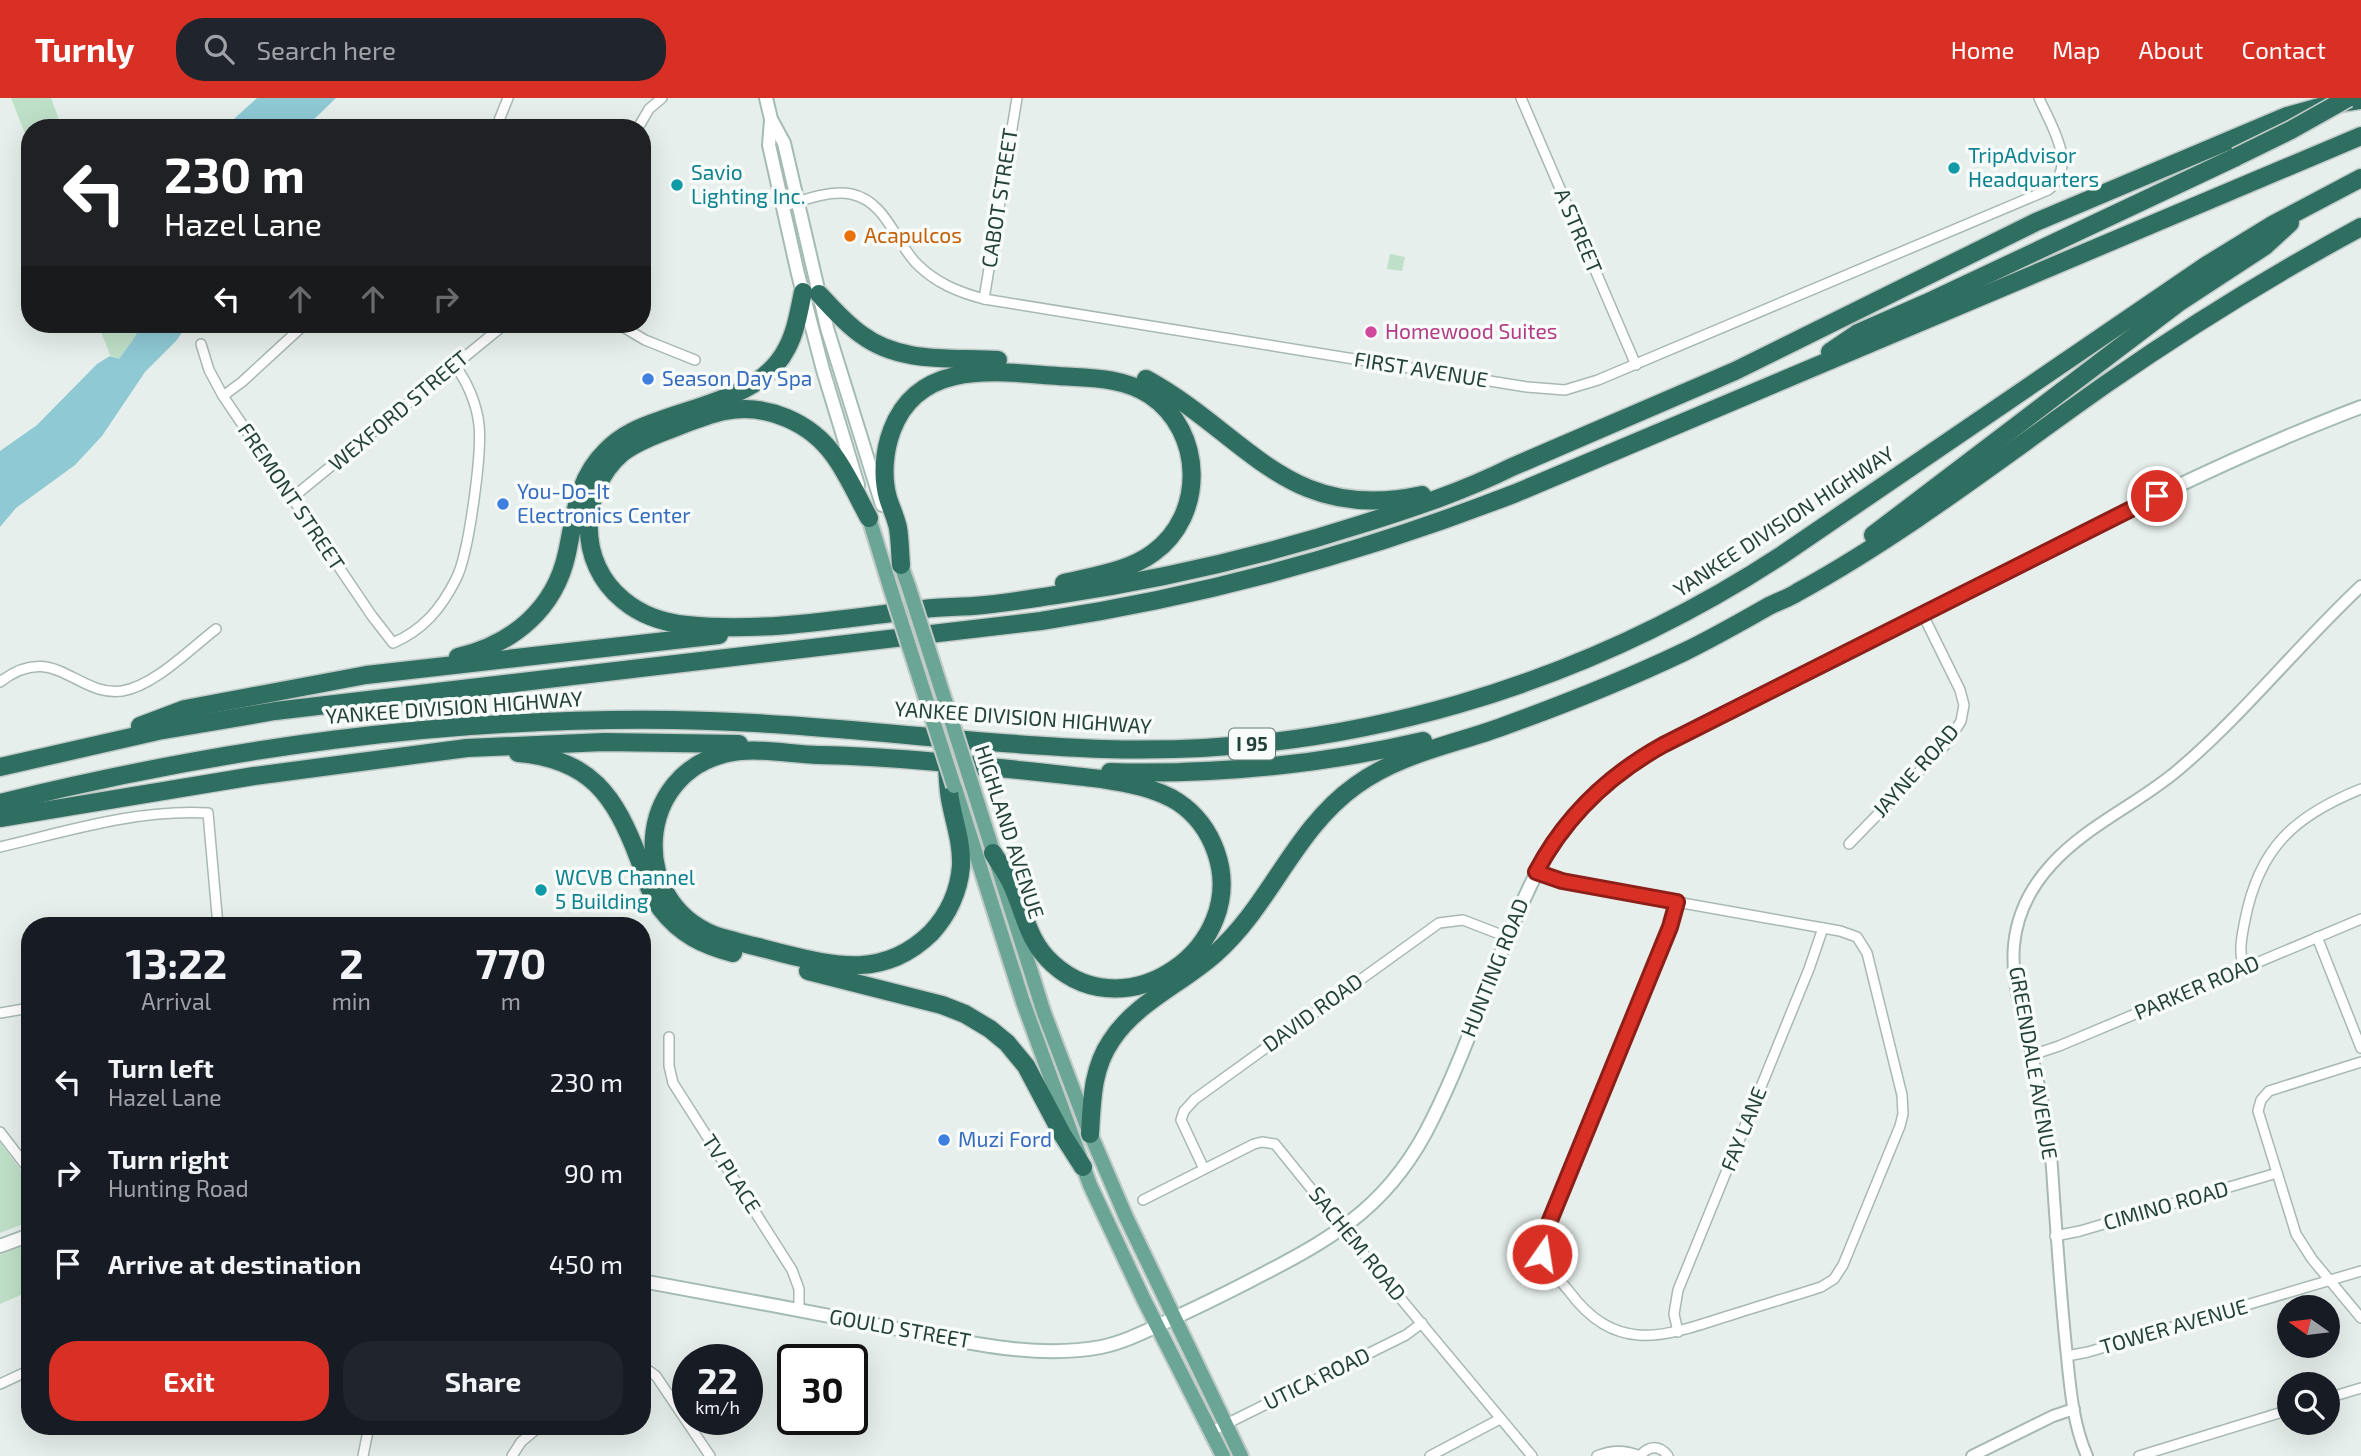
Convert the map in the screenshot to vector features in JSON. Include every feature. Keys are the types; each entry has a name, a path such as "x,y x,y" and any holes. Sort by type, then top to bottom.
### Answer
{"highway":[{"path":"1796,375 1858,333 2236,157 2348,98"},
{"path":"937,607 975,606 1076,592 1236,559 1330,534 1415,507 1486,480 1735,371 2067,208 2287,116 2327,105 2361,100"},
{"name":"YANKEE DIVISION HIGHWAY","path":"0,767 93,745 275,711 1002,626 1100,611 1206,590 1339,555 1441,522 1541,483 2361,136"},
{"name":"YANKEE DIVISION HIGHWAY","path":"0,803 126,773 242,752 359,735 475,725 593,720 712,721 810,725 1056,747 1165,750 1304,738 1381,724 1459,705 1572,666 1716,597 1782,555 2179,283 2249,239 2361,178"},
{"path":"1772,605 1868,539 2178,303 2265,246 2308,205"},
{"path":"1090,1134 1095,1076 1099,1062 1114,1035 1136,1013 1209,959 1228,941 1304,835 1327,810 1358,784 1395,762 1503,726 1650,668 1831,573 1920,517 2177,337 2361,227"},
{"path":"401,670 486,648 510,636 532,619 559,579 578,495 597,461 617,441 634,430 734,393 764,376 788,347 811,293 861,335 903,355 1108,368 1138,375 1156,385 1284,477 1329,495 1362,500 1404,498 1449,488 1512,467"},
{"path":"93,745 185,709 295,687 401,670 559,654 937,607 1083,579 1138,562 1157,551 1173,534 1190,497 1192,481 1188,445 1167,410 1155,398 1137,387 1108,380 981,371 956,374 919,393 903,409 894,425 888,445 886,485 898,528 901,565"},
{"path":"781,625 718,627 673,623 639,610 616,594 595,563 589,533 593,496 609,467 629,448 653,436 724,411 761,410 790,419 822,441 840,464 869,518"},
{"path":"1000,768 1165,772 1291,764 1401,746 1538,712"},
{"path":"0,818 274,773 467,748 648,742 770,746 817,749 843,754"},
{"path":"947,765 961,847 960,875 948,910 937,926 923,940 902,954 869,965 827,964 714,935 697,927 682,915 663,889 655,867 653,836 660,810 678,781 703,763 727,754 757,751 843,754 1000,768 1125,783 1157,792 1180,803 1199,822 1216,851 1221,879 1217,913 1208,936 1199,948 1169,973 1132,987 1093,985 1061,970 1039,949 1027,928 1012,884 993,853"},
{"path":"430,754 524,753 566,765 589,777 603,790 620,814 658,905 678,928 698,942 942,1005 977,1021 1002,1038 1021,1059 1035,1079 1062,1134 1083,1167"}],"main road":[{"name":"HIGHLAND AVENUE","path":"766,98 771,119 784,143 797,202 811,293 834,409 947,765"},
{"name":"HIGHLAND AVENUE","path":"771,119 769,145 782,207 845,390 1044,1013 1118,1199 1241,1456"},
{"name":"HUNTING ROAD","path":"1157,1326 1300,1255 1344,1228 1393,1181 1420,1144 1441,1101 1536,872 1560,833 1605,784 1677,737 2191,480 2361,407"},
{"name":"HIGHLAND AVENUE","path":"952,786 1026,1011 1083,1167 1102,1213 1223,1456"},
{"path":"0,1246 21,1238"},
{"name":"GOULD STREET","path":"651,1283 999,1347 1041,1351 1104,1346 1157,1326"}],"street":[{"path":"500,119 508,98"},
{"path":"643,119 662,98"},
{"name":"CABOT STREET","path":"984,299 1017,98"},
{"name":"A STREET","path":"1521,98 1636,365"},
{"name":"FIRST AVENUE","path":"782,207 839,193 853,194 866,200 883,215 910,255 929,274 951,288 984,299 1540,389 1565,390 1636,365 2036,197 2053,187 2061,175 2062,151 2039,98"},
{"path":"223,396 294,333"},
{"name":"WEXFORD STREET","path":"292,498 494,333"},
{"path":"634,333 655,345 695,360"},
{"name":"FREMONT STREET","path":"201,344 209,370 223,396 393,643 411,634 429,620 452,588 464,556 478,458 479,425 467,386 454,365"},
{"name":"GREENDALE AVENUE","path":"2087,1456 2077,1428 2067,1356 2047,1120 2016,990 2013,956 2018,921 2033,888 2053,863 2075,842 2162,782 2194,756 2309,635 2361,586"},
{"name":"JAYNE ROAD","path":"1849,845 1944,747 1961,721 1964,705 1960,690 1923,615"},
{"path":"0,682 17,670 37,667 62,672 104,690 131,689 152,679 216,629"},
{"path":"2244,968 2241,947 2246,911 2256,876 2268,854 2309,816 2335,800 2361,789"},
{"path":"0,847 122,819 208,813 217,917"},
{"path":"1536,872 1562,881 1823,928 1857,937 1867,953 1902,1096 1903,1114 1843,1265 1834,1279 1821,1287 1678,1332 1655,1336 1632,1334 1602,1323 1576,1301 1546,1262 1541,1249 1670,927 1677,902"},
{"name":"PARKER ROAD","path":"2032,1055 2361,919"},
{"name":"DAVID ROAD","path":"1204,1170 1181,1120 1184,1111 1195,1099 1439,923 1463,920 1507,937"},
{"name":"FAY LANE","path":"1678,1332 1674,1314 1678,1290 1809,969 1823,928"},
{"path":"2316,937 2361,1048"},
{"path":"0,1013 21,1010"},
{"name":"TV PLACE","path":"669,1037 669,1066 673,1083 792,1270 799,1289 799,1310"},
{"path":"2361,1062 2274,1089 2260,1100 2258,1116 2296,1234 2361,1318"},
{"path":"0,1132 21,1159"},
{"name":"SACHEM ROAD","path":"1143,1200 1254,1144 1275,1144 1532,1456"},
{"name":"CIMINO ROAD","path":"2055,1236 2277,1173"},
{"name":"TOWER AVENUE","path":"2067,1356 2361,1271"},
{"name":"UTICA ROAD","path":"1210,1432 1406,1335 1422,1323"},
{"path":"651,1372 709,1456"},
{"path":"0,1384 21,1374"},
{"path":"2340,1394 2361,1388"},
{"path":"1972,1456 1995,1451 2053,1416 2074,1409"},
{"path":"2139,1456 2277,1414"},
{"path":"1430,1456 1500,1419"},
{"path":"363,1456 367,1435"},
{"path":"512,1456 529,1435"},
{"path":"1597,1456 1624,1451 1640,1456 1644,1451 1657,1447 1668,1456"}],"green space":[{"path":"11,98 51,98 59,119 21,119 21,123"},
{"path":"1390,254 1405,257 1402,271 1387,269"},
{"path":"101,333 137,333 119,359 110,355"},
{"path":"0,1142 21,1171 21,1225 0,1233"},
{"path":"21,1247 21,1295 0,1304 0,1255"}],"water":[{"path":"257,98 336,98 314,119 234,119"},
{"path":"137,333 182,333 145,372 102,436 75,465 16,508 0,527 0,451 37,425 97,364 110,356 119,359"}],"place":[{"name":"TripAdvisor Headquarters","path":"1954,168"},
{"name":"Savio Lighting Inc.","path":"677,185"},
{"name":"Acapulcos","path":"850,236"},
{"name":"Homewood Suites","path":"1371,332"},
{"name":"Season Day Spa","path":"648,379"},
{"name":"You-Do-It Electronics Center","path":"503,504"},
{"name":"WCVB Channel 5 Building","path":"541,890"},
{"name":"Muzi Ford","path":"944,1140"}],"route":[{"path":"1542,1254 1542,1240 1670,927 1677,902 1562,881 1536,872 1567,824 1605,784 1677,737 1852,652 2157,496"}]}
